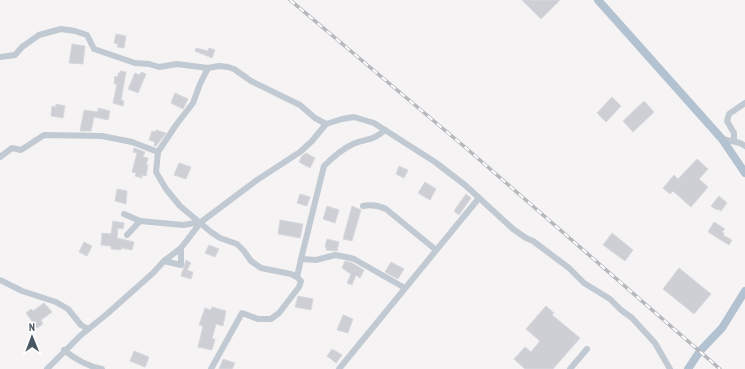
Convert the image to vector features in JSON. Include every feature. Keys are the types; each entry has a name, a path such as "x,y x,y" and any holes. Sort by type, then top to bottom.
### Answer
{"main road":[{"path":"598,0 722,139 745,173"},
{"path":"688,369 700,351 722,328 745,291"}],"street":[{"path":"0,57 15,56 22,47 39,35 62,29 75,31 87,35 94,49 135,63 149,64 159,67 177,64 208,68 219,66 234,69 251,81 300,105 315,118 326,124"},
{"path":"208,68 193,103 158,152 156,172 166,189 180,206 201,222 211,232 220,238 237,244 251,261 261,268 297,277"},
{"path":"734,141 734,133 727,121 728,114 745,103"},
{"path":"47,369 64,350 148,278 164,261 181,248 201,222 257,180 300,152 312,141 326,124 354,117 374,123 435,162 479,198 512,229 533,241 569,268 584,283 610,299 632,318 655,343 670,369"},
{"path":"211,369 242,313 258,319 271,319 279,313 299,287 300,281 297,277 300,259 324,166 332,158 352,145 377,136 385,130"},
{"path":"0,157 12,148 21,150 44,135 102,136 132,142 158,152"},
{"path":"722,139 734,141 745,146"},
{"path":"339,369 479,198"},
{"path":"363,206 370,204 386,209 436,250"},
{"path":"124,214 140,221 183,225 201,222"},
{"path":"127,235 140,221"},
{"path":"164,261 181,265 181,248"},
{"path":"300,259 316,260 335,255 354,259 405,288"},
{"path":"0,280 22,291 56,302 68,309 81,326 88,329"},
{"path":"570,369 587,349"},
{"path":"64,350 82,363 102,369"}],"building":[{"path":"522,0 560,0 541,19"},
{"path":"116,34 126,36 124,48 117,47 118,44 114,43"},
{"path":"72,44 85,46 83,64 69,63"},
{"path":"196,48 208,51 209,48 215,50 212,58 195,51"},
{"path":"120,71 126,72 121,100 124,101 123,106 113,103 117,84 114,84 115,76 118,77 118,73 120,73"},
{"path":"141,72 146,74 138,93 128,89 135,73 140,75"},
{"path":"175,93 188,99 183,109 171,103"},
{"path":"612,97 621,106 606,122 597,113"},
{"path":"644,101 654,112 633,132 623,121"},
{"path":"56,104 65,106 63,118 51,116 52,106 56,107"},
{"path":"98,108 110,111 108,120 94,117 91,131 80,131 84,110 98,112"},
{"path":"156,130 166,133 156,146 154,146 155,142 149,140 152,131 155,132"},
{"path":"134,148 145,152 143,157 148,158 146,165 148,165 146,176 142,175 142,178 135,176 136,173 132,172 137,153 133,152"},
{"path":"306,153 315,158 310,168 299,162 302,156"},
{"path":"697,159 708,169 699,179 708,187 691,207 673,191 670,194 663,188 674,175 678,179"},
{"path":"179,163 191,167 186,179 174,175"},
{"path":"399,166 408,170 404,178 396,174"},
{"path":"425,182 436,189 430,200 418,193"},
{"path":"117,189 127,191 126,204 115,201"},
{"path":"300,194 310,197 307,206 297,203"},
{"path":"466,194 471,198 459,215 454,211"},
{"path":"719,196 727,203 721,211 711,206"},
{"path":"327,206 339,210 335,223 323,219"},
{"path":"352,206 361,210 352,241 343,239"},
{"path":"280,220 303,224 300,238 278,234"},
{"path":"113,221 124,223 123,229 118,228 117,238 134,242 132,250 121,248 121,250 111,249 111,246 101,245 102,233 111,234"},
{"path":"714,222 725,229 722,232 724,233 723,235 732,240 729,245 708,232"},
{"path":"612,233 633,250 625,261 603,245"},
{"path":"327,239 339,242 337,251 326,250 327,248 325,247"},
{"path":"84,242 92,246 87,256 79,252"},
{"path":"209,245 219,249 215,257 205,253"},
{"path":"186,260 191,263 187,270 193,272 191,279 181,276"},
{"path":"345,261 364,270 360,278 356,275 352,285 347,283 351,274 342,268"},
{"path":"391,262 404,269 398,279 385,272"},
{"path":"679,268 711,294 694,314 663,289"},
{"path":"298,296 313,299 311,310 295,307"},
{"path":"44,303 52,312 41,320 43,324 37,328 26,313 31,309 33,311"},
{"path":"546,306 554,313 552,315 580,338 553,369 525,369 514,359 525,347 531,352 540,341 526,329"},
{"path":"212,307 226,311 223,326 216,324 212,339 215,339 212,350 198,347 203,326 199,325 205,308 211,310"},
{"path":"343,315 353,319 348,333 337,330"},
{"path":"332,349 342,355 336,363 327,356"},
{"path":"134,351 149,357 145,367 130,361"},
{"path":"223,359 235,363 232,369 219,369"}],"railway":[{"path":"290,0 466,148 720,369"}]}
